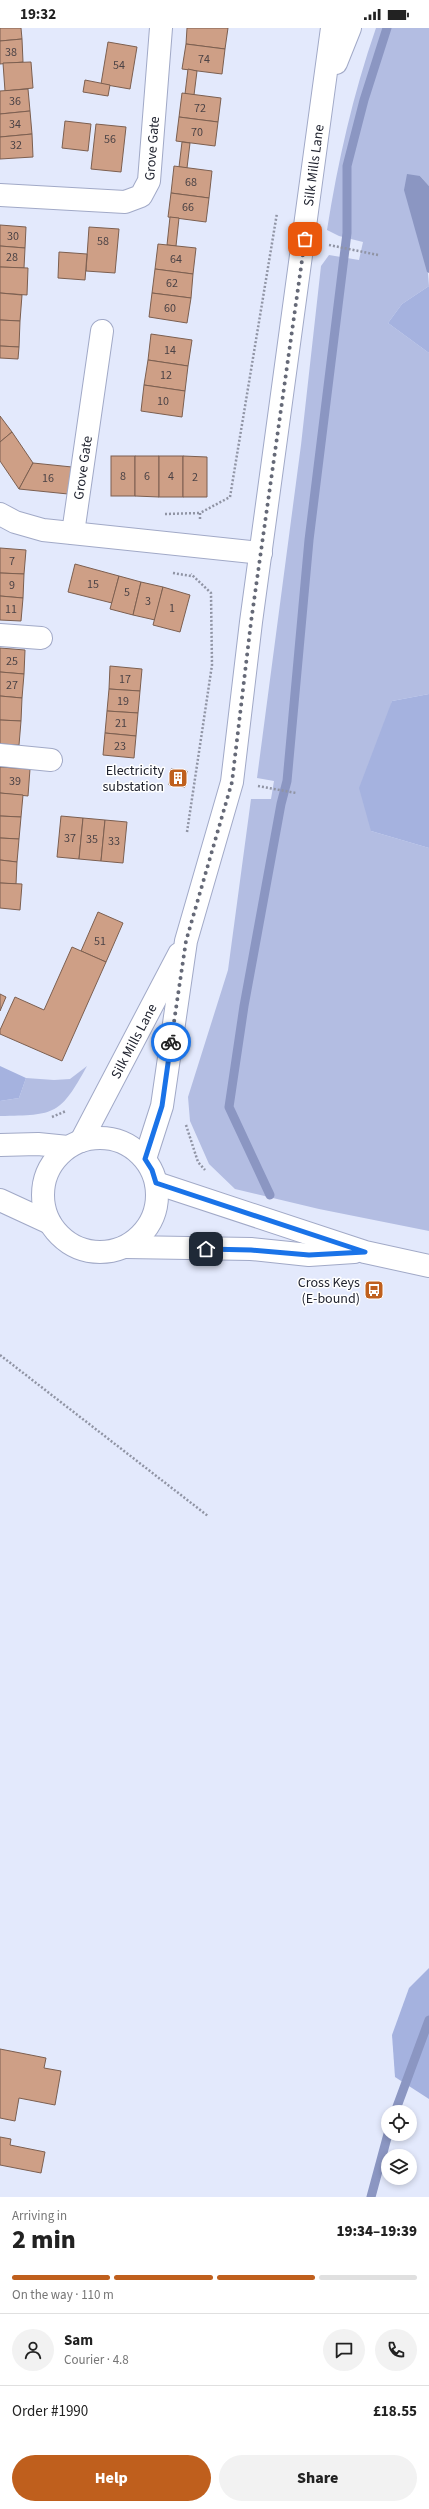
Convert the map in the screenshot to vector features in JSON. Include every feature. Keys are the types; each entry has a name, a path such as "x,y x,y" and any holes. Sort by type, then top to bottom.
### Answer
{"main road":[{"name":"Grove Gate","path":"0,195 125,202 141,196 149,181 161,28"},
{"name":"Silk Mills Lane","path":"145,1159 162,1106 186,941 232,782 261,553 332,28"},
{"name":"Silk Mills Lane","path":"323,98 350,28"},
{"name":"Grove Gate","path":"73,533 102,331"},
{"path":"0,514 15,522 30,527 261,553"},
{"path":"0,635 40,638"},
{"path":"0,755 51,760"},
{"name":"Silk Mills Lane","path":"75,1144 186,941"},
{"path":"0,1145 75,1144 99,1138 116,1140 132,1147 145,1159 152,1170 156,1183 158,1202 152,1220 141,1236 126,1247 112,1252 97,1253 83,1250 64,1239 50,1223 43,1203 44,1182 53,1162 75,1144"},
{"path":"156,1183 365,1252 429,1266"},
{"path":"0,1200 50,1223"},
{"path":"126,1247 251,1250 309,1255 365,1252"}],"path":[{"path":"335,246 378,255"},
{"path":"273,789 296,793"},
{"path":"50,1118 68,1110"},
{"path":"0,1355 208,1516"}],"shaded area":[{"path":"376,28 429,28 429,186 420,176 429,286 402,304 388,323 429,353 429,694 392,701 371,831 429,848 429,1231 319,1209 235,1189 209,1164 190,1121 188,1097 228,970 251,799 271,799 274,781 257,778 301,445 321,266 329,255 359,260 363,242 339,236 327,230 336,179 353,103"},
{"path":"407,174 420,176 429,186 429,273 427,272 404,190"},
{"path":"429,286 429,353 388,323 402,304"},
{"path":"429,694 429,848 371,831 359,788 392,701"},
{"path":"0,1066 26,1078 19,1098 0,1101"},
{"path":"87,1066 70,1094 54,1109 45,1113 33,1115 0,1116 0,1101 19,1098 26,1078 54,1080 70,1079"},
{"path":"429,1968 429,2099 395,2077 392,2035 409,1988"}],"building":[{"path":"0,28 21,28 22,39 0,41"},
{"path":"187,28 228,28 225,49 186,44"},
{"path":"22,39 23,62 0,64 0,41"},
{"path":"108,42 137,47 130,89 101,84"},
{"path":"186,44 225,49 222,74 182,69"},
{"path":"31,62 33,88 5,91 3,63"},
{"path":"188,69 197,71 194,95 185,94"},
{"path":"85,80 110,85 108,96 83,92"},
{"path":"28,89 30,111 0,114 0,91"},
{"path":"182,93 221,98 218,122 179,117"},
{"path":"30,111 32,134 0,137 0,114"},
{"path":"179,117 218,122 215,146 176,141"},
{"path":"65,121 91,124 88,151 62,148"},
{"path":"96,124 126,127 121,172 91,169"},
{"path":"32,134 33,157 0,159 0,137"},
{"path":"182,142 190,143 187,168 179,167"},
{"path":"174,166 212,171 209,198 171,193"},
{"path":"171,193 209,198 206,222 168,217"},
{"path":"170,217 179,218 176,246 167,245"},
{"path":"0,225 26,227 25,248 0,246"},
{"path":"89,227 119,229 115,273 86,271"},
{"path":"158,244 196,248 193,274 155,269"},
{"path":"0,246 25,248 24,268 0,267"},
{"path":"59,252 87,254 85,280 58,278"},
{"path":"0,267 28,268 27,295 0,293"},
{"path":"155,269 193,274 191,298 152,293"},
{"path":"0,293 22,295 20,321 0,320"},
{"path":"152,293 191,298 187,323 149,317"},
{"path":"0,320 20,321 19,347 0,346"},
{"path":"151,334 192,340 188,366 148,360"},
{"path":"0,346 19,347 18,359 0,358"},
{"path":"148,360 188,366 185,391 144,385"},
{"path":"144,385 185,391 182,417 141,411"},
{"path":"0,416 12,432 0,442"},
{"path":"12,432 33,463 19,489 0,461 0,442"},
{"path":"111,456 135,456 135,496 111,496"},
{"path":"135,456 159,456 159,497 135,496"},
{"path":"159,456 183,456 183,497 159,497"},
{"path":"183,456 207,457 207,497 183,497"},
{"path":"33,463 72,467 68,494 19,489"},
{"path":"0,548 26,550 24,574 0,573"},
{"path":"75,564 119,576 112,603 68,592"},
{"path":"0,573 24,574 23,598 0,596"},
{"path":"119,576 141,582 133,615 110,609"},
{"path":"141,582 163,587 155,620 133,615"},
{"path":"163,587 190,595 180,632 153,625"},
{"path":"0,596 23,598 21,621 0,620"},
{"path":"0,648 25,650 24,674 0,672"},
{"path":"110,666 142,669 140,691 109,689"},
{"path":"0,672 24,674 22,698 0,696"},
{"path":"109,689 140,691 138,713 107,711"},
{"path":"0,696 22,698 21,721 0,720"},
{"path":"107,711 138,713 136,736 105,733"},
{"path":"0,720 21,721 19,745 0,744"},
{"path":"105,733 136,736 134,758 103,755"},
{"path":"0,767 30,769 28,796 0,793"},
{"name":"Electricity substation","path":"171,769 187,771 185,787 169,785"},
{"path":"0,793 23,795 21,817 0,816"},
{"path":"0,816 21,817 19,839 0,838"},
{"path":"61,816 83,818 79,859 57,857"},
{"path":"83,818 105,820 101,861 79,859"},
{"path":"105,820 127,822 123,863 101,861"},
{"path":"0,838 19,839 17,862 0,860"},
{"path":"0,860 17,862 16,884 0,883"},
{"path":"0,883 22,884 20,910 0,908"},
{"path":"98,912 123,923 106,962 81,951"},
{"path":"72,947 106,962 62,1061 0,1034 0,1030 15,997 44,1010"},
{"path":"0,994 6,997 0,1011"},
{"path":"0,2049 46,2058 44,2068 61,2071 55,2105 19,2098 15,2121 0,2118"},
{"path":"0,2137 11,2139 10,2145 45,2152 41,2173 0,2165"}],"waterway":[{"path":"270,1195 229,1107 244,1006 281,804 287,781 309,540 347,233 347,166 364,100 387,28"},
{"path":"398,2105 429,2020"},
{"path":"371,2197 386,2141"}],"way so far":[{"path":"171,1042 186,941 232,782 251,622 305,239"}],"place":[{"name":"Electricity substation","path":"178,778"},
{"name":"Cross Keys (E-bound)","path":"374,1290"}],"route":[{"path":"171,1042 162,1106 145,1159 152,1170 156,1183 304,1230 365,1252 309,1255 251,1250 206,1249"}]}
